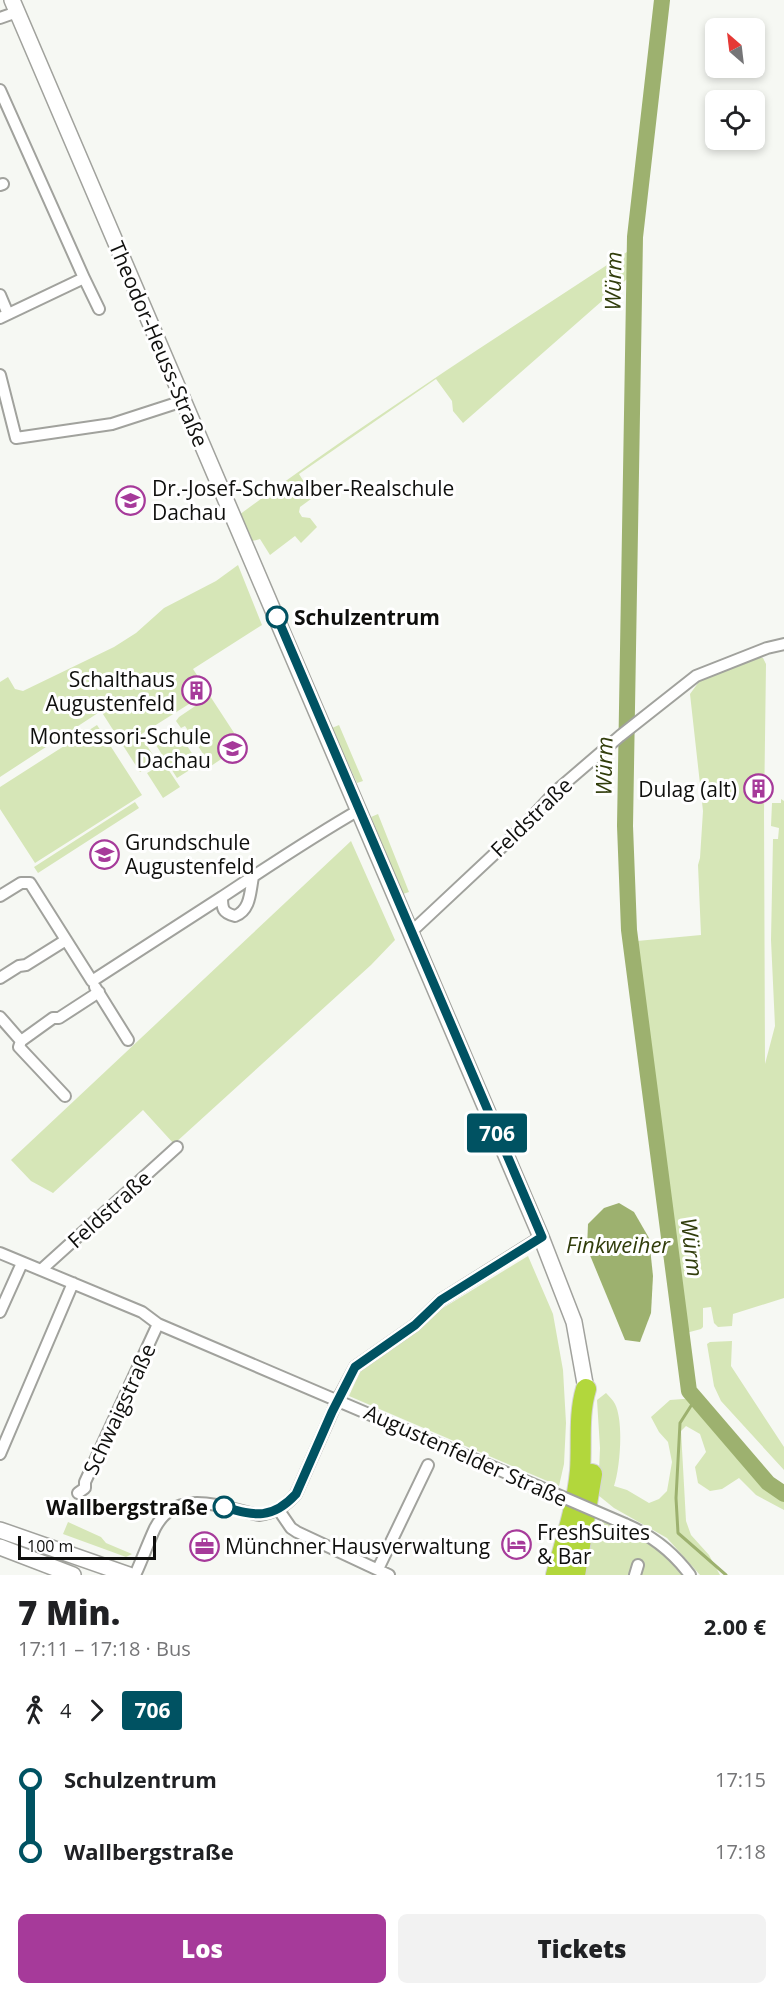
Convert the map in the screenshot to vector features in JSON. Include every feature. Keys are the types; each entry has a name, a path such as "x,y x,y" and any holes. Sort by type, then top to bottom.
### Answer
{"highway":[{"path":"556,1575 580,1473 582,1402 586,1389"},
{"path":"575,1575 592,1470 594,1424 592,1403 586,1389"}],"street":[{"path":"0,18 14,6"},
{"name":"Theodor-Heuss-Straße","path":"14,6 542,1237 574,1322 586,1389"},
{"path":"0,90 99,309"},
{"path":"0,295 4,316 84,278"},
{"path":"0,375 16,438 112,424 183,401"},
{"name":"Feldstraße","path":"410,933 521,828 556,791 620,736 696,676 767,648 784,644"},
{"path":"92,981 359,810"},
{"path":"222,897 222,908 225,912 235,916 241,914 248,903 253,877"},
{"path":"0,896 21,883 30,883 128,1040"},
{"path":"0,978 66,940"},
{"path":"65,1096 20,1047 21,1041 53,1018 59,1018 99,992"},
{"path":"0,1017 21,1041"},
{"name":"Feldstraße","path":"41,1270 177,1147"},
{"path":"135,1575 156,1528 172,1508 185,1503 200,1502 259,1515 269,1514 278,1509 296,1494 355,1367 415,1325 441,1300 542,1237"},
{"name":"Augustenfelder Straße","path":"0,1253 142,1312 158,1324 625,1524 662,1545 690,1575"},
{"path":"0,1312 22,1263"},
{"path":"0,1454 73,1283"},
{"name":"Schwaigstraße","path":"78,1493 84,1488 158,1324"},
{"path":"378,1569 428,1465"},
{"path":"278,1509 291,1528 297,1532 389,1575"},
{"path":"0,1530 129,1575"},
{"path":"0,1547 72,1575"}],"shaded area":[{"path":"636,246 635,272 463,423 453,411 452,401 436,379 299,474 311,499 300,507 299,512 302,517 310,518 317,527 301,543 295,536 270,555 260,539 249,542 239,515 386,411"},
{"path":"238,565 262,625 193,669 208,692 140,735 157,761 140,772 101,711 0,777 0,682 8,677 15,689 23,691 114,647 136,633 164,608 216,581"},
{"path":"758,657 763,658 766,664 765,1064 775,1026 771,940 773,839 778,839 779,828 771,826 772,803 781,803 781,799 784,801 784,1298 733,1314 732,1326 718,1327 714,1323 711,1307 703,1308 703,1327 686,1333 637,941 701,935 698,865 703,811 690,694 701,679"},
{"path":"210,696 242,745 211,766 185,726 181,728 176,721"},
{"path":"97,725 142,795 35,863 0,809 0,787"},
{"path":"339,725 363,781 357,783 332,728"},
{"path":"178,732 199,764 177,778 154,742 163,737 165,740"},
{"path":"164,763 180,787 163,798 147,773"},
{"path":"135,802 139,808 38,873 34,867"},
{"path":"378,814 409,892 403,894 371,817"},
{"path":"351,841 395,940 371,965 174,1144 143,1110 53,1193 31,1181 11,1160"},
{"path":"528,1256 553,1314 563,1370 566,1423 564,1464 559,1486 349,1396 362,1367 438,1311"},
{"path":"732,1341 731,1366 784,1447 784,1470 721,1401 714,1386 707,1344"},
{"path":"606,1393 618,1412 620,1433 618,1468 614,1486 627,1490 649,1503 659,1499 667,1491 672,1462 668,1442 659,1432 651,1417 670,1400 696,1398 768,1483 784,1494 784,1510 756,1495 739,1478 722,1489 710,1491 698,1483 695,1467 706,1452 700,1434 686,1426 681,1431 686,1521 691,1535 709,1555 720,1575 700,1575 667,1538 614,1508 598,1495 600,1448 597,1400"},
{"path":"68,1522 132,1554 126,1557 63,1534"},
{"path":"604,1522 623,1528 659,1549 683,1575 581,1575 592,1524"}],"water":[{"name":"Finkweiher","path":"619,1203 634,1212 649,1238 653,1276 651,1313 640,1342 625,1340 587,1248 588,1224 604,1208"}],"waterway":[{"name":"Würm","path":"662,0 635,237 625,826 629,930 689,1391 768,1483 784,1494"},
{"path":"696,1398 680,1423 676,1498 678,1533 726,1575"}],"bus line":[{"name":"706","path":"224,1507 259,1515 269,1514 287,1503 296,1494 332,1412 355,1367 415,1325 441,1300 542,1237 410,933 277,617"}],"place":[{"name":"Dr.-Josef-Schwalber-Realschule Dachau","path":"131,500"},
{"name":"Schulzentrum","path":"277,617"},
{"name":"Schalthaus Augustenfeld","path":"196,691"},
{"name":"Montessori-Schule Dachau","path":"232,748"},
{"name":"Dulag (alt)","path":"758,789"},
{"name":"Grundschule Augustenfeld","path":"104,854"},
{"name":"Wallbergstraße","path":"224,1507"},
{"name":"FreshSuites & Bar","path":"516,1544"},
{"name":"Münchner Hausverwaltung","path":"204,1546"}]}
